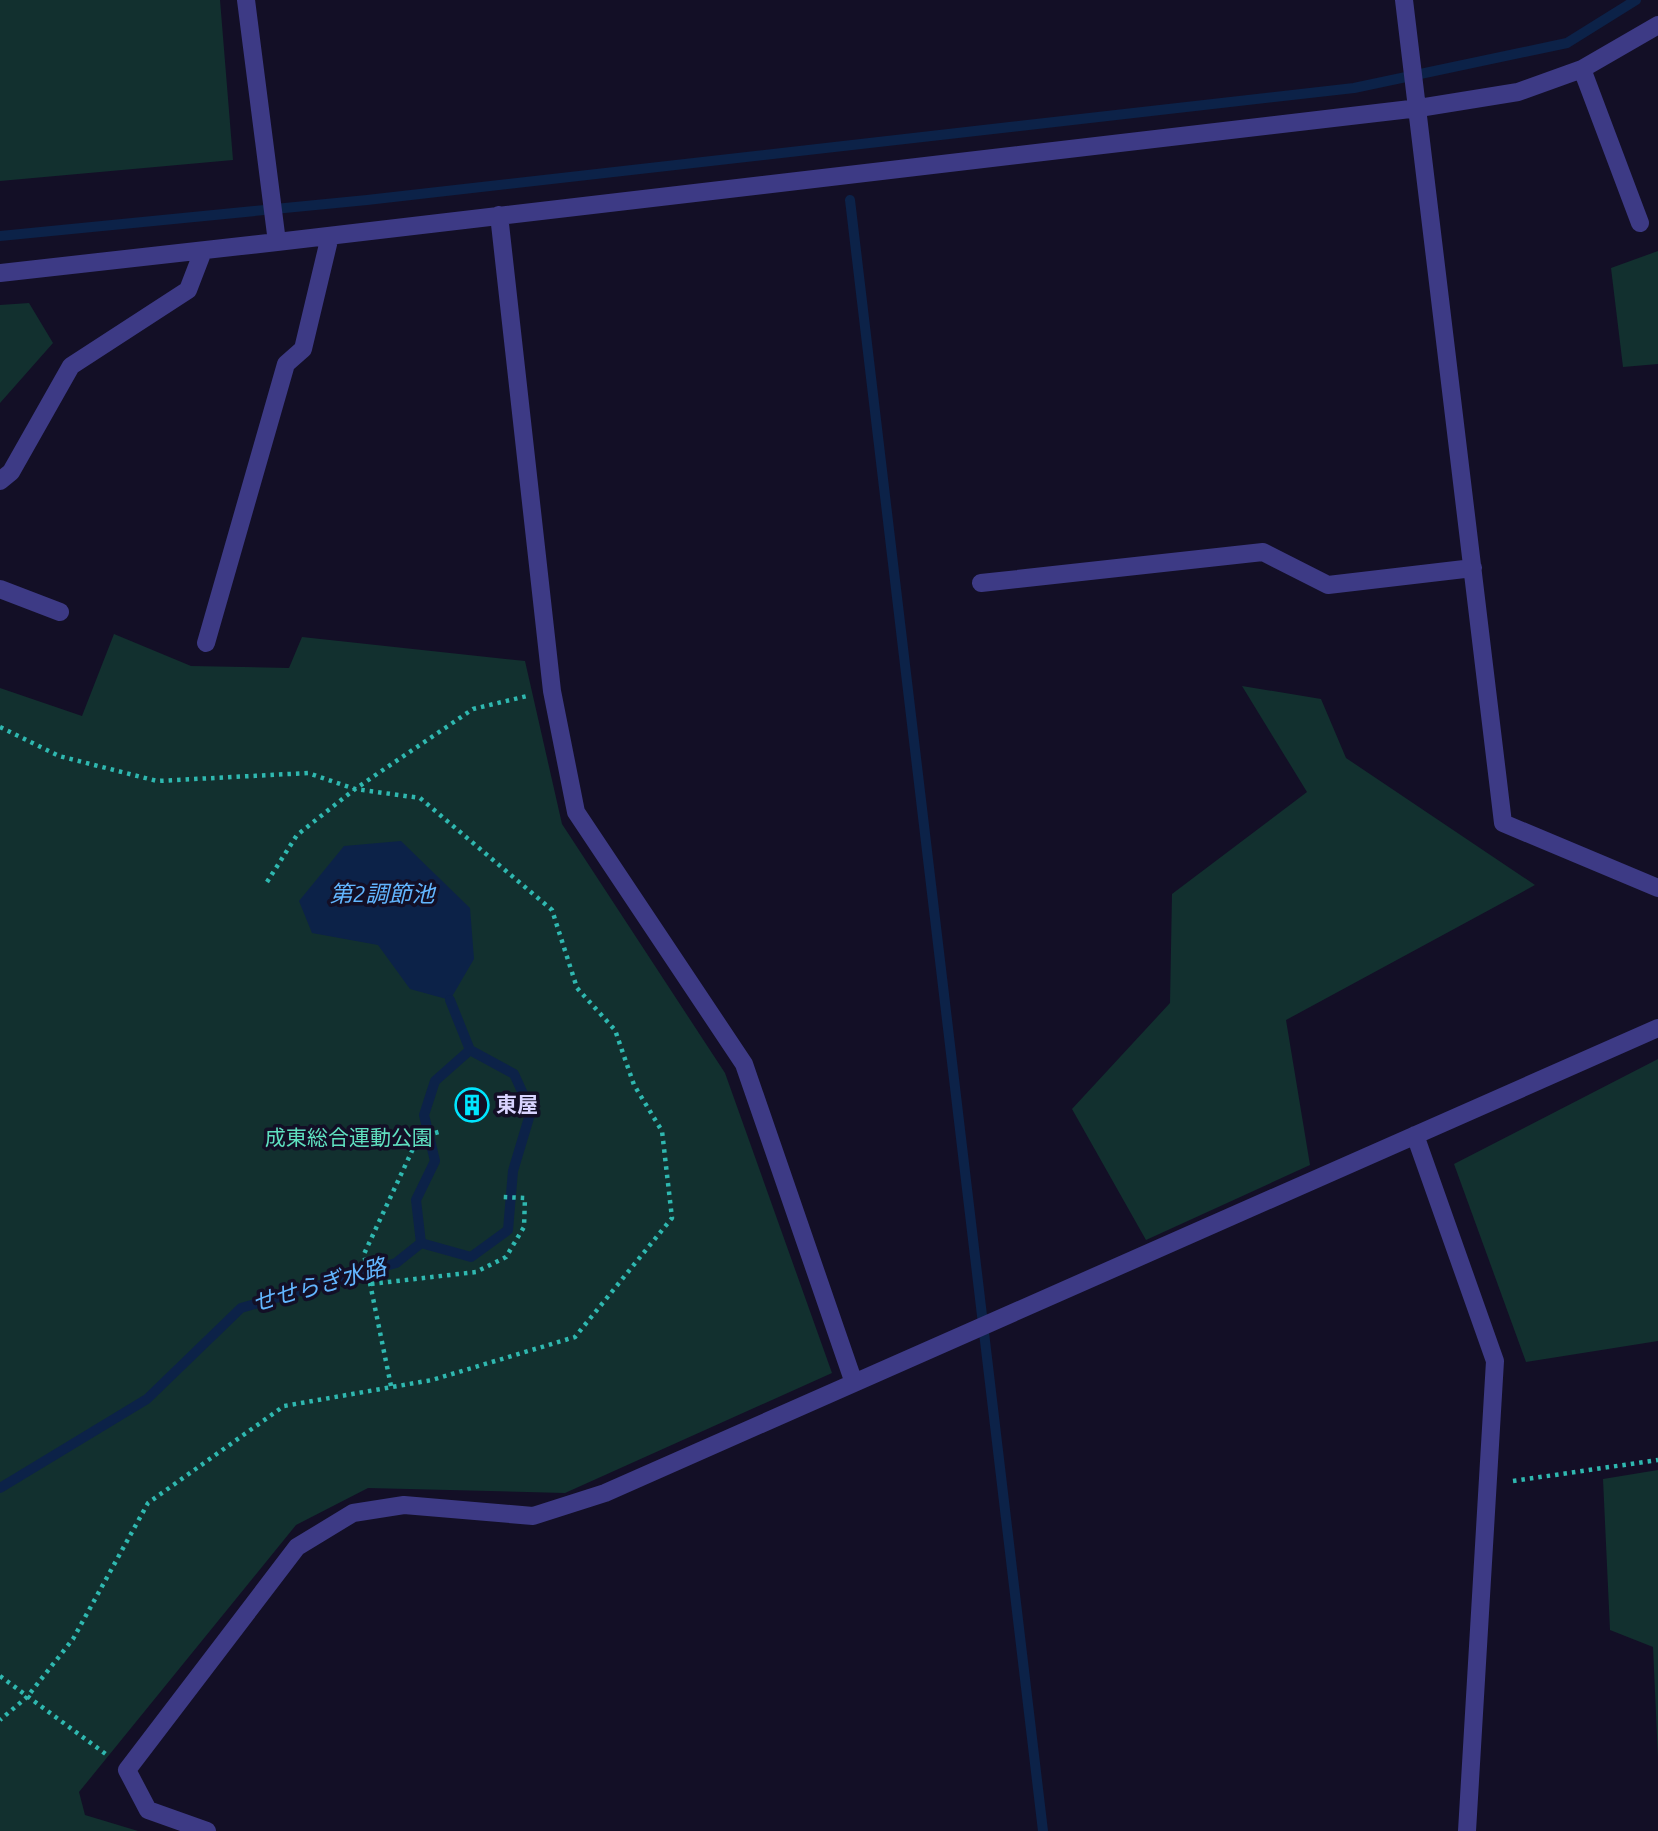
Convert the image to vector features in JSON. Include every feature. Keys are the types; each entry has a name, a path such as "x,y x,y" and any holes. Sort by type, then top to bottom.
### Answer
{"street":[{"path":"246,0 277,242"},
{"path":"1404,0 1503,823 1658,888"},
{"path":"0,273 330,236 1418,101 1518,92 1582,69 1658,25"},
{"path":"1582,69 1640,223"},
{"path":"499,215 552,691 576,812 744,1063 854,1383"},
{"path":"206,643 286,363 303,349 330,236"},
{"path":"0,481 11,472 71,366 188,290 202,251"},
{"path":"981,583 1263,552 1328,585 1474,568"},
{"path":"0,589 60,612"},
{"path":"207,1831 148,1810 127,1770 297,1547 353,1513 404,1505 533,1516 605,1493 1658,1028"},
{"path":"1415,1135 1495,1361 1466,1831"}],"path":[{"path":"267,882 297,835 355,789 473,709 552,691"},
{"path":"0,727 58,756 157,781 308,773 355,789 420,798 552,910 577,988 615,1030 634,1086 662,1131 672,1218 575,1337 432,1380 284,1406 148,1503 73,1639 27,1696 0,1720"},
{"path":"391,1386 364,1254 418,1138 442,1130"},
{"path":"370,1284 476,1272 506,1256 524,1227 526,1198 502,1197"},
{"path":"1488,1485 1658,1460"},
{"path":"0,1676 127,1770"}],"green space":[{"path":"0,0 220,0 233,160 0,181"},
{"path":"1658,251 1658,364 1623,367 1611,268"},
{"path":"29,303 53,343 0,403 0,305"},
{"name":"成東総合運動公園","path":"114,634 191,666 289,668 302,637 525,661 562,824 725,1073 832,1373 565,1493 368,1488 296,1525 79,1792 85,1815 138,1831 0,1831 0,688 82,716"},
{"path":"1242,686 1321,699 1346,758 1535,885 1286,1020 1310,1165 1146,1240 1072,1109 1170,1003 1172,894 1307,792"},
{"path":"1658,1059 1658,1341 1526,1362 1454,1164"},
{"path":"1658,1470 1658,1758 1653,1647 1610,1630 1603,1479"}],"water":[{"name":"第2調節池","path":"401,841 470,908 474,959 450,1000 410,989 378,945 312,933 299,901 344,846"}],"building":[{"name":"東屋","path":"475,1094 483,1102 480,1113 469,1117 461,1109 463,1098"}],"waterway":[{"path":"0,236 367,200 1354,88 1567,43 1636,0"},
{"path":"850,200 1043,1831"},
{"name":"せせらぎ水路","path":"0,1488 147,1399 241,1308 396,1263 421,1243 416,1200 435,1161 424,1115 435,1081 470,1050 450,1000"},
{"path":"421,1243 471,1257 508,1230 513,1171 531,1111 514,1074 470,1050"}],"place":[{"name":"東屋","path":"472,1105"}]}
